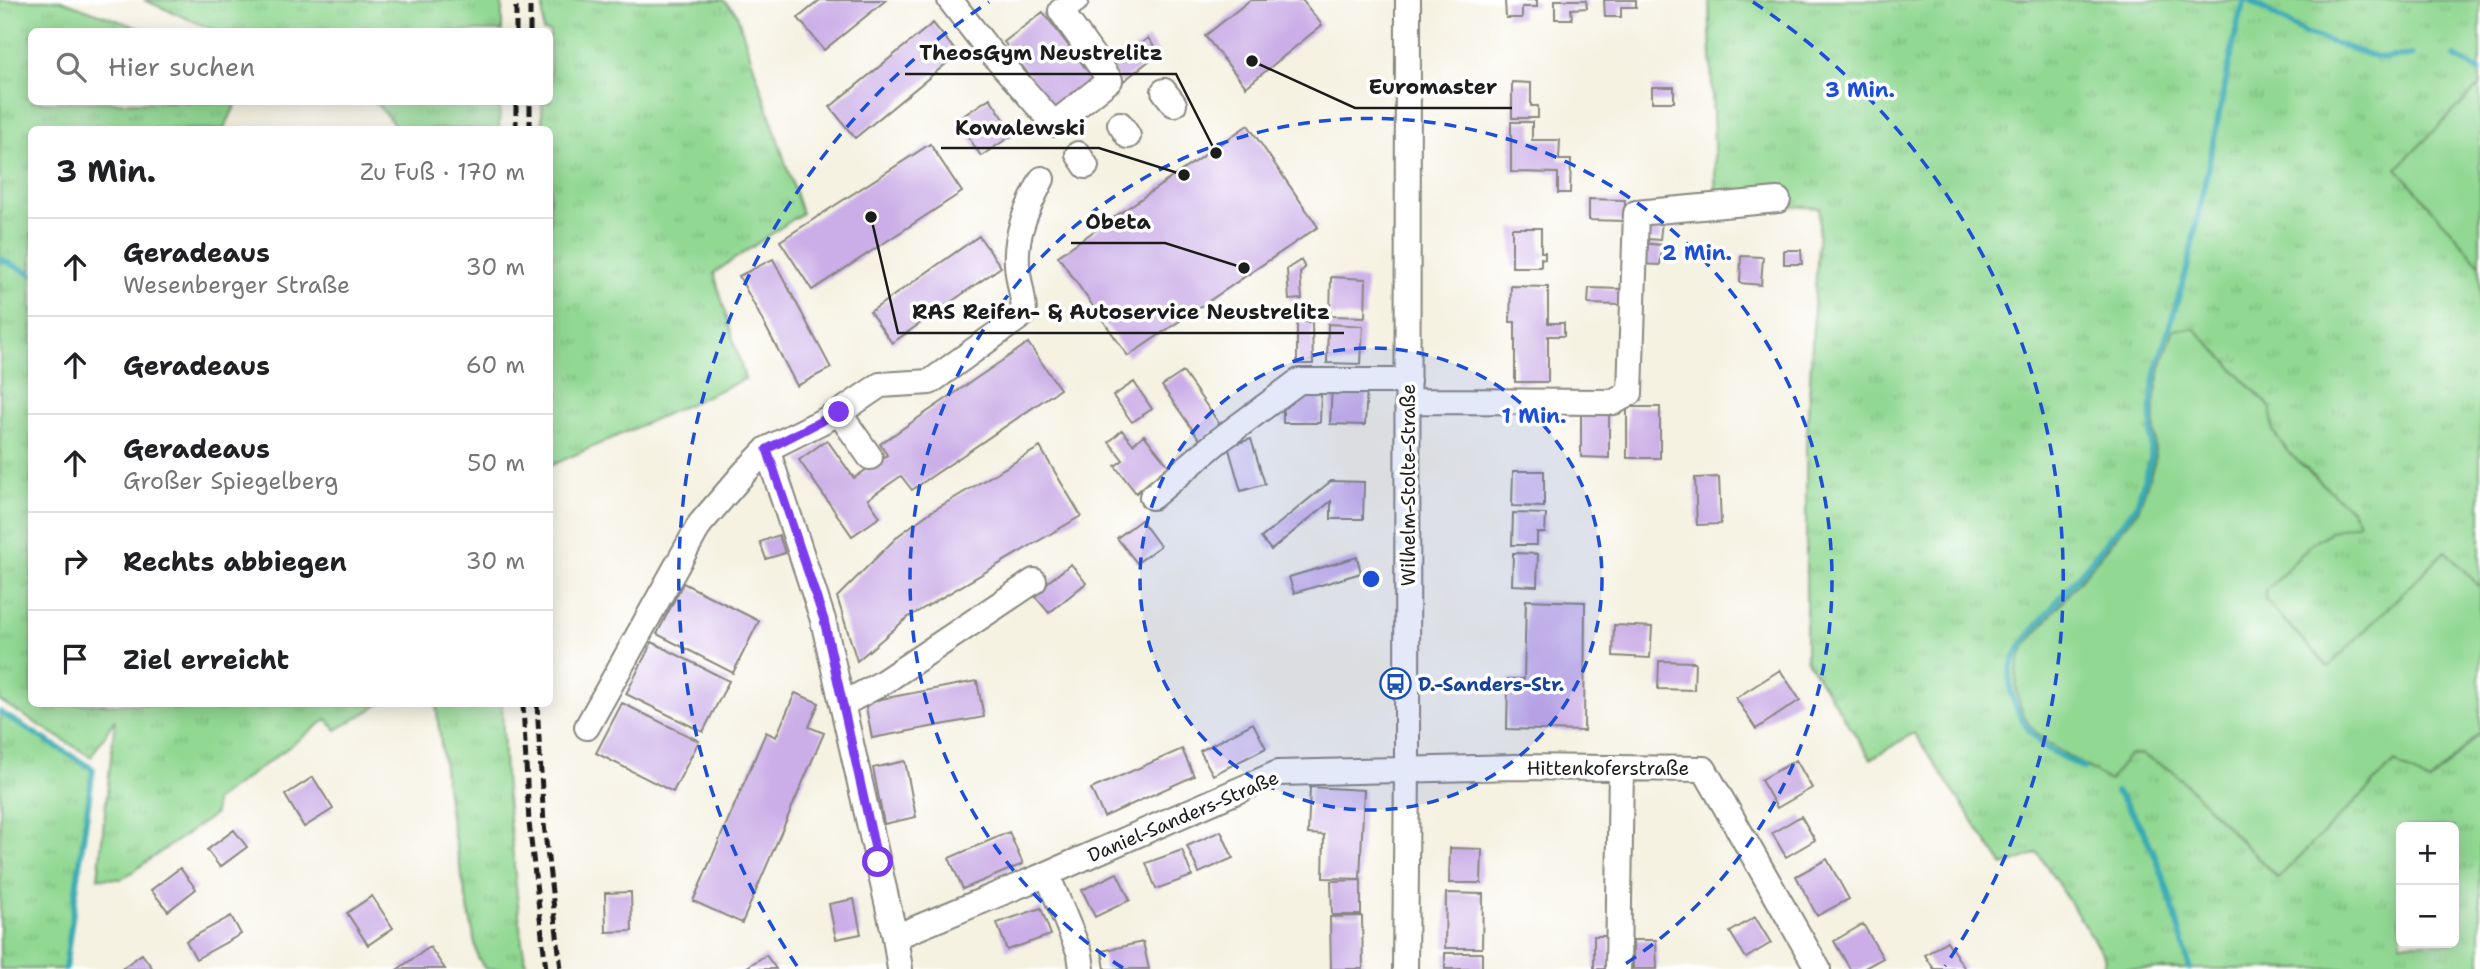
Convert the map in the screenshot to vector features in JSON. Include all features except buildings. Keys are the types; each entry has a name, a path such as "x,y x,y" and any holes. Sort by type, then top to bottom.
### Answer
{"street":[{"path":"950,0 988,49 1054,124 1110,80 1060,11 1076,0"},
{"name":"Wilhelm-Stolte-Straße","path":"1405,969 1408,0"},
{"path":"587,727 700,524 767,449 839,412 880,385 930,382 1024,314 1024,296 1017,264 1022,217 1042,179"},
{"path":"1152,497 1217,442 1299,381 1408,391 1614,402 1630,393 1636,213 1778,200"},
{"path":"839,412 870,457"},
{"path":"767,449 824,620 901,969"},
{"path":"843,704 881,683 1034,581"},
{"path":"1618,969 1621,768"},
{"name":"Hittenkoferstraße","path":"1407,769 1704,769 1818,969"},
{"name":"Daniel-Sanders-Straße","path":"895,937 1278,773 1407,769"},
{"path":"1047,874 1080,954 1082,969"}],"green space":[{"path":"0,0 61,0 139,28 28,28 28,105 236,105 225,126 28,126 28,707 375,707 336,730 327,719 215,801 215,814 122,879 98,878 115,719 91,757 0,701"},
{"path":"144,0 502,0 502,28 209,28"},
{"path":"543,0 723,0 736,12 802,213 714,273 745,379 553,465 553,126 542,126 542,105 553,105 553,28 543,28"},
{"path":"1709,0 2480,0 2480,85 2398,168 2480,265 2480,587 2445,551 2329,667 2264,599 2266,591 2312,543 2332,531 2359,522 2352,511 2288,452 2273,431 2271,408 2195,329 2175,329 2161,368 2155,397 2155,461 2138,511 2026,645 2088,766 2109,780 2128,755 2141,754 2173,771 2277,878 2395,762 2429,783 2480,732 2480,969 2102,969 2106,959 2038,853 2003,866 1914,733 1871,759 1806,659 1806,447 1820,208 1716,202"},
{"path":"2480,85 2480,265 2397,168"},
{"path":"378,105 500,105 499,126 395,126"},
{"path":"2174,329 2195,329 2271,408 2273,431 2288,452 2352,511 2360,523 2332,531 2312,543 2266,591 2264,599 2328,667 2445,551 2480,587 2480,732 2429,783 2395,762 2278,878 2173,771 2141,754 2129,755 2109,781 2037,734 2022,711 2018,698 2017,671 2026,645 2138,511 2155,461 2155,397"},
{"path":"436,707 502,707 505,778 527,969 485,969 478,958 450,816"},
{"path":"0,712 93,769 65,969 0,969"}],"waterway":[{"path":"2084,768 2045,747 2031,733 2015,704 2010,684 2011,669 2026,639 2136,507 2151,459 2152,394 2157,368 2187,269 2239,17 2245,0"},
{"path":"2249,0 2306,34 2385,58 2412,55"},
{"path":"2455,57 2480,71"},
{"path":"0,259 28,272"},
{"path":"0,712 93,769 65,969"},
{"path":"2116,792 2131,811 2154,853 2190,969"}],"railway":[{"path":"516,0 516,28"},
{"path":"530,0 530,28"},
{"path":"516,105 516,126"},
{"path":"530,105 530,126"},
{"path":"523,707 529,823 546,969"},
{"path":"537,707 544,824 561,969"}],"place":[{"name":"Euromaster","path":"1252,61"},
{"name":"TheosGym Neustrelitz","path":"1216,153"},
{"name":"Kowalewski","path":"1184,175"},
{"name":"RAS Reifen- & Autoservice Neustrelitz","path":"871,217"},
{"name":"Obeta","path":"1244,268"},
{"name":"D.-Sanders-Str.","path":"1395,684"}],"route":[{"path":"839,412 767,449 824,620 878,862"}]}
